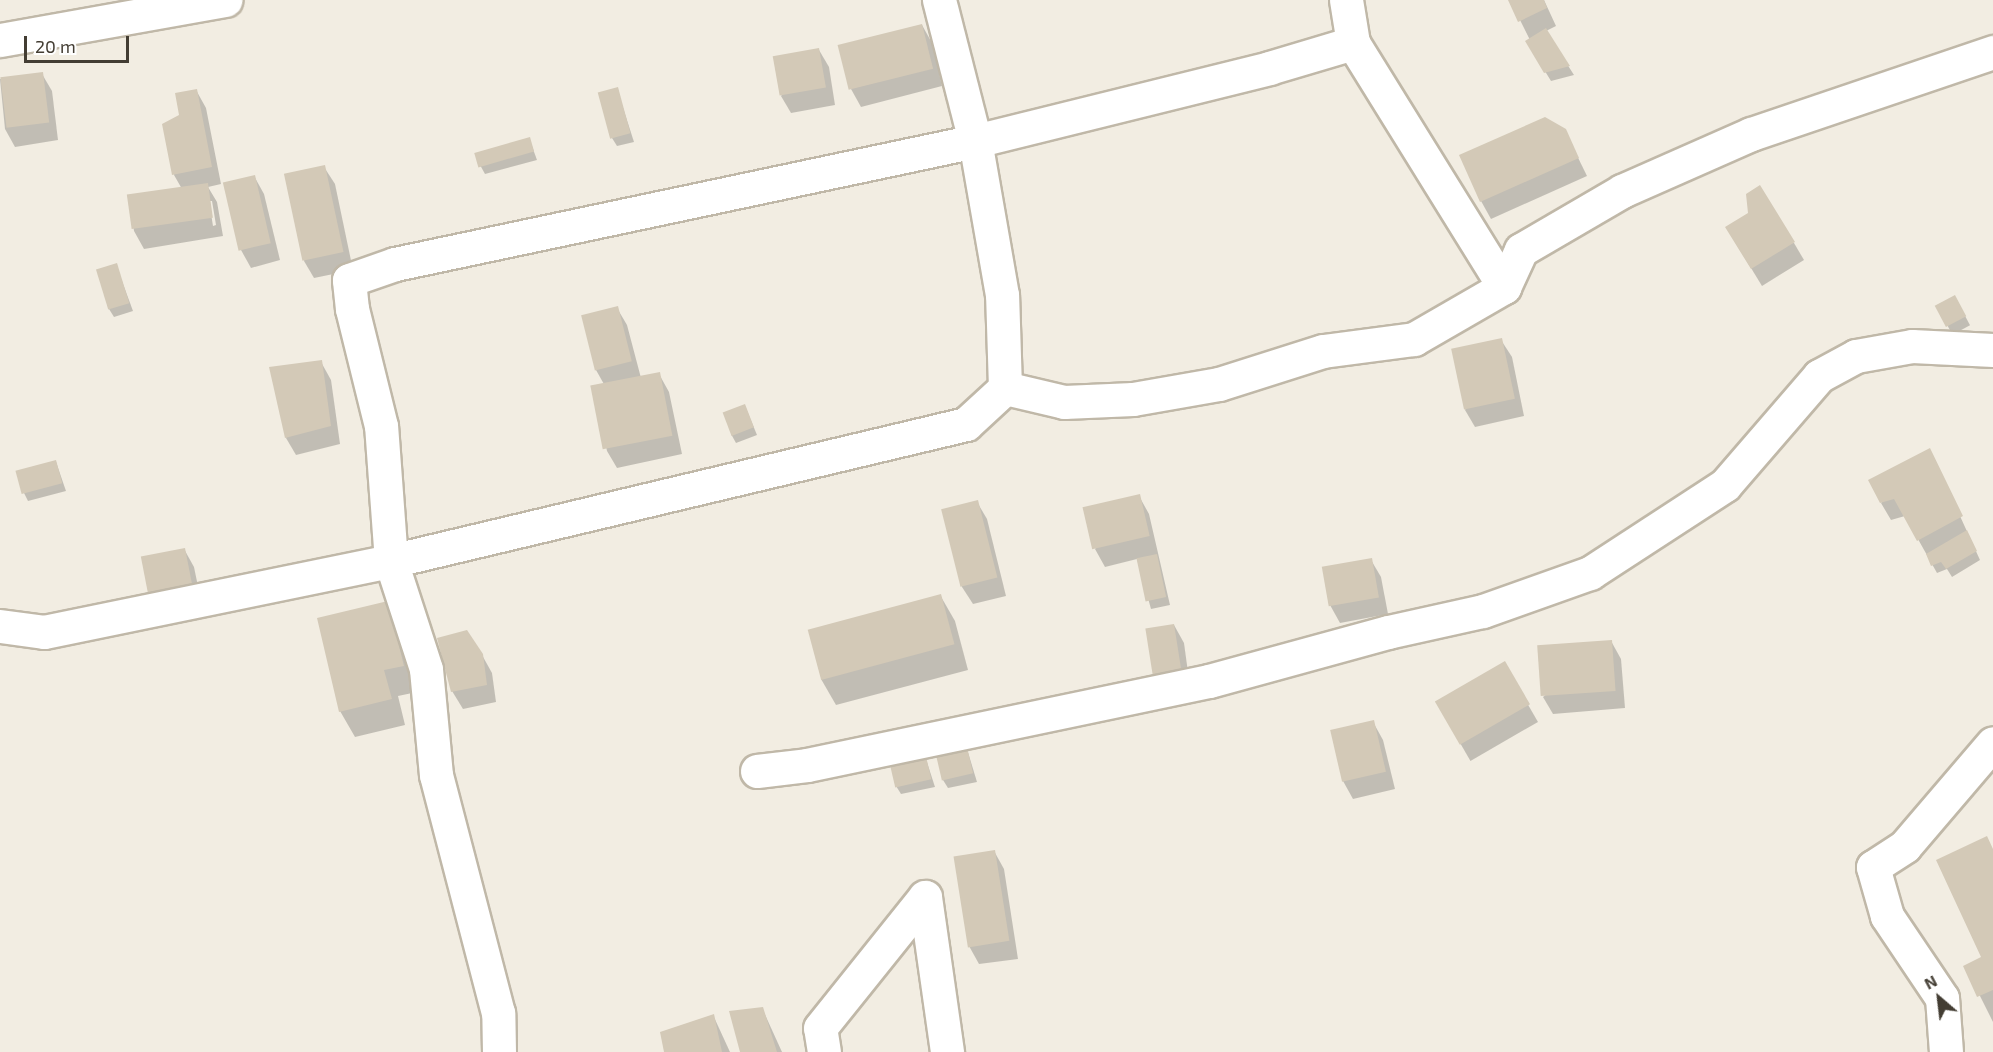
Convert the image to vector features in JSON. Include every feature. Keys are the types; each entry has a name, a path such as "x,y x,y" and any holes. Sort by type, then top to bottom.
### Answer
{"street":[{"path":"0,40 225,0"},
{"path":"0,626 44,632 391,561 966,424 1005,388 1002,295 975,141 939,0"},
{"path":"1346,0 1353,43 1504,287"},
{"path":"499,1052 498,1013 436,775 426,669 391,561 381,426 352,309 349,280 395,264 975,141 1353,43"},
{"path":"1005,388 1064,402 1133,399 1219,384 1323,351 1414,339 1504,287 1521,250 1622,191 1751,134 1993,52"},
{"path":"757,771 807,765 1209,681 1388,632 1483,611 1590,573 1725,485 1819,376 1856,356 1912,346 1993,350"},
{"path":"1946,1052 1942,998 1887,916 1872,867 1913,838 1993,743"},
{"path":"824,1052 820,1028 925,897 947,1052"}],"building":[{"path":"1508,0 1544,0 1547,8 1518,22"},
{"path":"922,24 933,69 849,90 838,45"},
{"path":"1546,28 1570,66 1544,73 1525,41"},
{"path":"819,48 826,87 780,96 773,56"},
{"path":"43,72 49,123 7,128 0,77"},
{"path":"618,87 630,133 610,139 598,92"},
{"path":"197,89 212,167 172,175 162,124 179,115 175,93"},
{"path":"1545,117 1566,129 1579,158 1480,202 1459,155"},
{"path":"530,137 534,151 478,167 474,153"},
{"path":"325,165 344,252 302,261 284,174"},
{"path":"255,175 271,243 239,251 223,182"},
{"path":"208,183 213,218 132,229 127,194"},
{"path":"1760,185 1795,242 1751,269 1725,227 1748,213 1746,194"},
{"path":"117,263 129,303 108,310 96,269"},
{"path":"1955,295 1966,316 1946,327 1935,306"},
{"path":"618,306 632,361 595,370 581,315"},
{"path":"1502,338 1515,399 1464,409 1451,349"},
{"path":"322,360 331,426 285,438 269,367"},
{"path":"660,372 672,436 603,449 590,386"},
{"path":"745,404 754,427 732,436 723,413"},
{"path":"1930,448 1963,516 1917,541 1894,499 1880,503 1868,480"},
{"path":"56,460 62,483 22,494 15,471"},
{"path":"1140,494 1150,536 1092,549 1083,507"},
{"path":"978,500 997,578 960,587 941,509"},
{"path":"1967,530 1977,551 1946,569 1941,562 1931,566 1926,554"},
{"path":"185,548 192,584 148,593 141,557"},
{"path":"1157,554 1166,597 1146,601 1136,558"},
{"path":"1372,558 1379,597 1329,606 1322,567"},
{"path":"941,594 954,644 821,680 808,630"},
{"path":"388,601 404,666 384,670 392,699 339,712 317,618"},
{"path":"1174,624 1181,670 1153,675 1145,629"},
{"path":"467,630 483,654 487,685 451,692 437,638"},
{"path":"1612,640 1616,691 1541,696 1537,645"},
{"path":"1505,661 1530,704 1460,745 1435,702"},
{"path":"1374,720 1386,772 1342,782 1330,730"},
{"path":"967,747 973,773 942,781 936,754"},
{"path":"925,752 931,779 895,788 889,760"},
{"path":"1987,836 1993,849 1993,990 1977,997 1963,966 1981,957 1936,860"},
{"path":"995,850 1009,941 968,947 954,857"},
{"path":"763,1007 777,1052 740,1052 729,1011"},
{"path":"714,1014 722,1052 664,1052 660,1032"}]}
